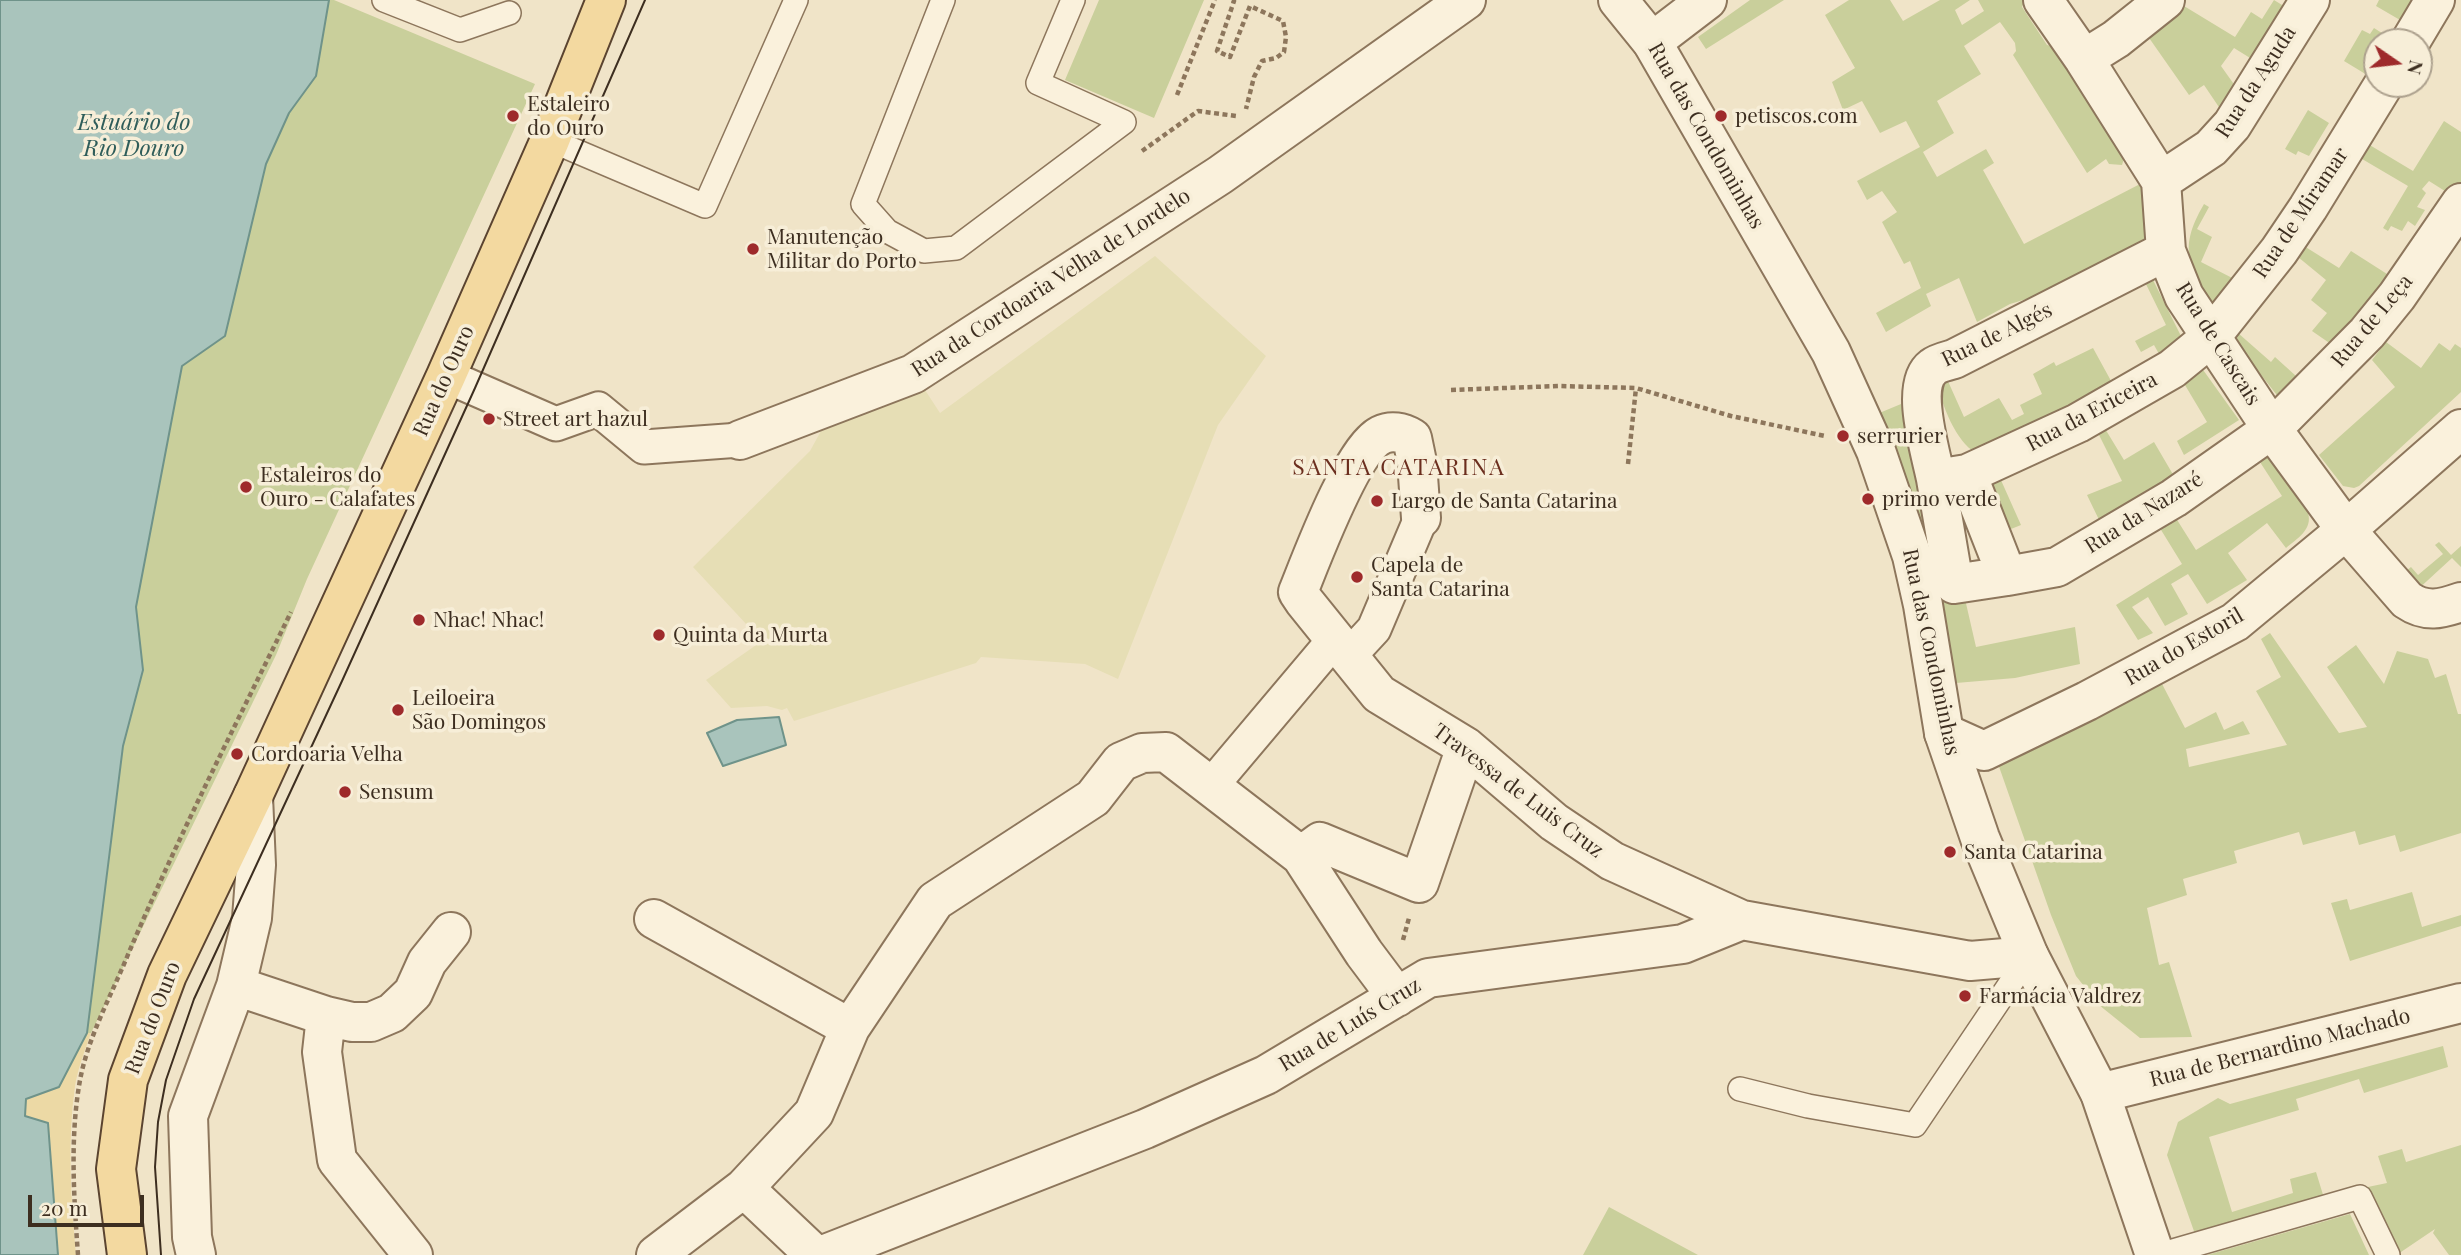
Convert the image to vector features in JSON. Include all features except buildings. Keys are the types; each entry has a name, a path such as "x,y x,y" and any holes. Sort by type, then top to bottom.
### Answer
{"main road":[{"name":"Rua do Ouro","path":"127,1255 116,1169 128,1080 167,975 253,796 446,376 550,140 606,0"}],"street":[{"name":"Rua da Cordoaria Velha de Lordelo","path":"446,376 556,424 598,409 645,447 740,440 913,374 1220,175 1466,0"},
{"name":"Rua das Condominhas","path":"1618,0 1652,42 1825,342 1876,451 1912,556 1923,605 1944,733 1980,838 2029,956 2099,1093 2157,1255"},
{"path":"1652,42 1707,0"},
{"name":"Rua de Cascais","path":"2043,0 2084,59 2161,181 2166,251 2184,296 2272,429 2346,530 2400,592 2416,606 2441,609 2461,601"},
{"path":"2084,59 2116,39 2165,0"},
{"name":"Rua da Aguda","path":"2161,181 2211,149 2232,125 2309,0"},
{"path":"2418,28 2435,0"},
{"name":"Rua de Miramar","path":"2210,338 2294,229 2375,98"},
{"name":"Rua de Leça","path":"2272,429 2367,332 2397,296 2461,203"},
{"name":"Rua de Algés","path":"1952,477 1921,395 1924,378 1933,366 1954,359 2166,251"},
{"name":"Rua da Ericeira","path":"1952,477 2078,424 2172,369 2210,338"},
{"name":"Rua da Nazaré","path":"1952,477 1954,584 2057,567 2174,498 2272,429"},
{"name":"Rua do Estoril","path":"1944,733 1984,751 2087,701 2235,622 2346,530 2461,429"},
{"path":"1211,786 1342,647 1374,629 1421,519 1417,462 1412,438 1396,432 1380,435 1361,458 1328,517 1298,592 1342,647"},
{"path":"1952,477 2007,576"},
{"name":"Travessa de Luis Cruz","path":"1342,647 1379,694 1466,747 1554,822 1612,861 1742,920"},
{"path":"1301,856 1320,842 1419,883 1466,747"},
{"path":"656,1255 744,1188 814,1113 850,1028 935,901 1093,798 1121,762 1142,752 1166,752 1301,856 1364,953 1397,997"},
{"name":"Rua do Ouro","path":"196,1255 192,1237 188,1116 236,985 252,918 256,865 253,796"},
{"path":"654,919 850,1028"},
{"path":"1742,920 1970,961 2029,956"},
{"name":"Rua de Luís Cruz","path":"823,1255 1145,1129 1266,1075 1428,978 1683,944 1742,920"},
{"path":"236,985 326,1016 352,1022 372,1022 392,1013 413,993 427,962 452,932"},
{"name":"Rua de Bernardino Machado","path":"2099,1093 2461,1003"},
{"path":"326,1016 322,1052 337,1160 413,1255"},
{"path":"744,1188 815,1255"}],"lane":[{"path":"384,0 460,30 509,13"},
{"path":"550,140 705,206 796,0"},
{"path":"943,0 863,204 887,231 924,251 956,248 1124,121 1038,83 1073,0"},
{"path":"1740,1089 1808,1106 1915,1125 2029,956"},
{"path":"2157,1255 2360,1198 2388,1255"}],"path":[{"path":"1177,95 1214,0"},
{"path":"1232,0 1234,1 1217,51 1230,57 1250,6 1283,20 1286,37 1284,52 1276,58 1262,61 1244,117"},
{"path":"1451,390 1558,386 1636,388 1731,416 1828,437"},
{"path":"1628,464 1636,388"},
{"path":"1403,938 1410,913"}],"shaded area":[{"path":"1155,256 1266,356 1218,425 1118,679 1085,664 981,657 976,663 794,721 787,708 731,708 706,680 762,641 693,567 810,451 821,431 925,390 940,413"}],"green space":[{"name":"Estaleiros do Ouro - Calafates","path":"329,0 535,84 307,579 276,655 91,1033 87,1033 123,746 143,670 136,607 182,366 225,336 266,164 289,113 316,76"},
{"path":"1099,0 1204,0 1154,118 1065,80"},
{"path":"1750,0 1784,0 1706,49 1698,37"},
{"path":"1849,0 1890,0 1903,21 1940,0 1970,0 1955,10 1962,25 1984,11 1978,0 2025,0 2022,7 2047,45 2057,47 2129,142 2122,165 2109,164 2106,159 2087,173 2013,55 2016,51 2015,43 2000,22 1964,46 1981,74 1937,101 1954,133 1923,152 1937,177 1986,149 1994,163 1983,170 2024,244 2142,183 2147,225 2144,243 2053,291 2010,304 1977,322 1959,278 1926,294 1931,306 1886,332 1876,313 1921,288 1910,261 1904,264 1882,222 1897,212 1882,191 1867,200 1857,181 1920,147 1906,121 1880,133 1862,101 1843,110 1832,82 1855,68 1825,15"},
{"path":"2274,0 2295,13 2263,66 2234,48 2221,66 2243,97 2227,119 2204,85 2189,95 2147,35 2179,13 2184,6 2235,37 2251,12 2262,19"},
{"path":"2379,0 2428,0 2412,27 2376,6"},
{"path":"2363,30 2363,73 2344,61"},
{"path":"2308,110 2329,123 2309,156 2298,151 2296,155 2285,149"},
{"path":"2444,121 2461,132 2461,191 2456,198 2429,181 2422,189 2426,193 2417,207 2425,210 2415,226 2408,221 2402,231 2391,226 2388,231 2383,228 2408,186 2357,156 2363,141 2413,171"},
{"path":"2204,204 2209,207 2197,229 2212,237 2201,262 2242,283 2214,311 2190,259 2191,235"},
{"path":"2304,246 2339,268 2351,251 2398,281 2341,351 2312,331 2327,313 2311,300 2326,280 2298,257 2283,275"},
{"path":"2143,278 2153,280 2183,340 2163,361 2154,345 2141,352 2135,341 2166,325"},
{"path":"2238,333 2271,362 2275,357 2306,385 2280,399 2232,338"},
{"path":"2386,342 2421,368 2439,343 2450,351 2455,344 2461,348 2461,392 2359,486 2343,486 2319,455 2395,387 2372,360"},
{"path":"2093,348 2116,390 1975,452 1956,432 1942,401 1939,383 1947,379 1964,417 1999,398 2012,420 2024,414 2020,405 2042,394 2033,374 2054,362 2056,366"},
{"path":"2201,367 2239,420 2184,455 2177,441 2207,422 2182,380"},
{"path":"1901,404 1950,597 1965,599 1976,647 2075,627 2080,664 2015,678 1956,683 1941,601 1877,414"},
{"path":"2104,427 2124,460 2154,442 2178,483 2103,528 2087,495 2122,481 2097,431"},
{"path":"2266,455 2308,513 2306,529 2286,548 2267,523 2228,553 2247,580 2207,604 2188,574 2171,584 2188,614 2165,626 2148,597 2132,607 2153,633 2138,640 2116,605 2182,564 2158,525 2174,515 2196,550 2282,496 2258,459"},
{"path":"2000,478 2021,525 2001,533 1987,479"},
{"path":"2439,542 2451,555 2461,546 2461,567 2452,558 2415,592 2401,575 2411,567 2418,575 2443,554 2435,545"},
{"path":"2270,633 2339,733 2367,727 2327,667 2356,645 2384,684 2397,651 2428,659 2435,678 2446,674 2458,714 2461,714 2461,833 2400,852 2395,835 2359,845 2355,831 2303,845 2299,832 2234,851 2237,863 2183,879 2187,895 2147,908 2159,965 2169,962 2192,1037 2140,1038 2099,1005 2076,976 2051,915 1996,758 2161,682 2185,728 2216,712 2224,730 2243,721 2250,734 2186,749 2189,767 2287,745 2256,691 2281,677 2261,639"},
{"path":"2412,892 2422,927 2461,915 2461,926 2350,961 2331,903 2347,899 2350,910"},
{"path":"2443,1046 2448,1067 2364,1093 2359,1079 2296,1099 2299,1110 2209,1137 2232,1212 2293,1193 2290,1179 2316,1172 2324,1198 2195,1234 2167,1155 2178,1122 2218,1098 2230,1104"},
{"path":"2461,1145 2461,1255 2449,1255 2433,1233 2435,1229 2398,1254 2363,1188 2387,1183 2378,1156 2402,1149 2406,1162"},
{"path":"1609,1207 1698,1255 1583,1255"},
{"path":"2350,1214 2369,1255 2207,1255"}],"sand":[{"path":"87,1033 91,1033 76,1079 71,1128 71,1192 76,1255 59,1255 48,1124 25,1116 26,1099 59,1087"}],"water":[{"name":"Estuário do Rio Douro","path":"0,0 329,0 316,76 289,113 266,164 225,336 182,366 136,607 143,670 123,746 87,1033 59,1087 26,1099 25,1116 48,1123 58,1255 0,1255"},
{"path":"779,717 786,745 723,766 707,733 737,720"}],"tram line":[{"path":"161,1255 155,1167 158,1122 166,1080 194,999 475,388 645,0"}],"place":[{"name":"Estaleiro do Ouro","path":"513,116"},
{"name":"petiscos.com","path":"1721,116"},
{"name":"Manutenção Militar do Porto","path":"753,249"},
{"name":"Street art hazul","path":"489,419"},
{"name":"serrurier","path":"1843,436"},
{"name":"Estaleiros do Ouro - Calafates","path":"246,487"},
{"name":"primo verde","path":"1868,499"},
{"name":"Largo de Santa Catarina","path":"1377,501"},
{"name":"Capela de Santa Catarina","path":"1357,577"},
{"name":"Nhac! Nhac!","path":"419,620"},
{"name":"Quinta da Murta","path":"659,635"},
{"name":"Leiloeira São Domingos","path":"398,710"},
{"name":"Cordoaria Velha","path":"237,754"},
{"name":"Sensum","path":"345,792"},
{"name":"Santa Catarina","path":"1950,852"},
{"name":"Farmácia Valdrez","path":"1965,996"}],"district":[{"name":"SANTA CATARINA","path":"1399,468"}]}
